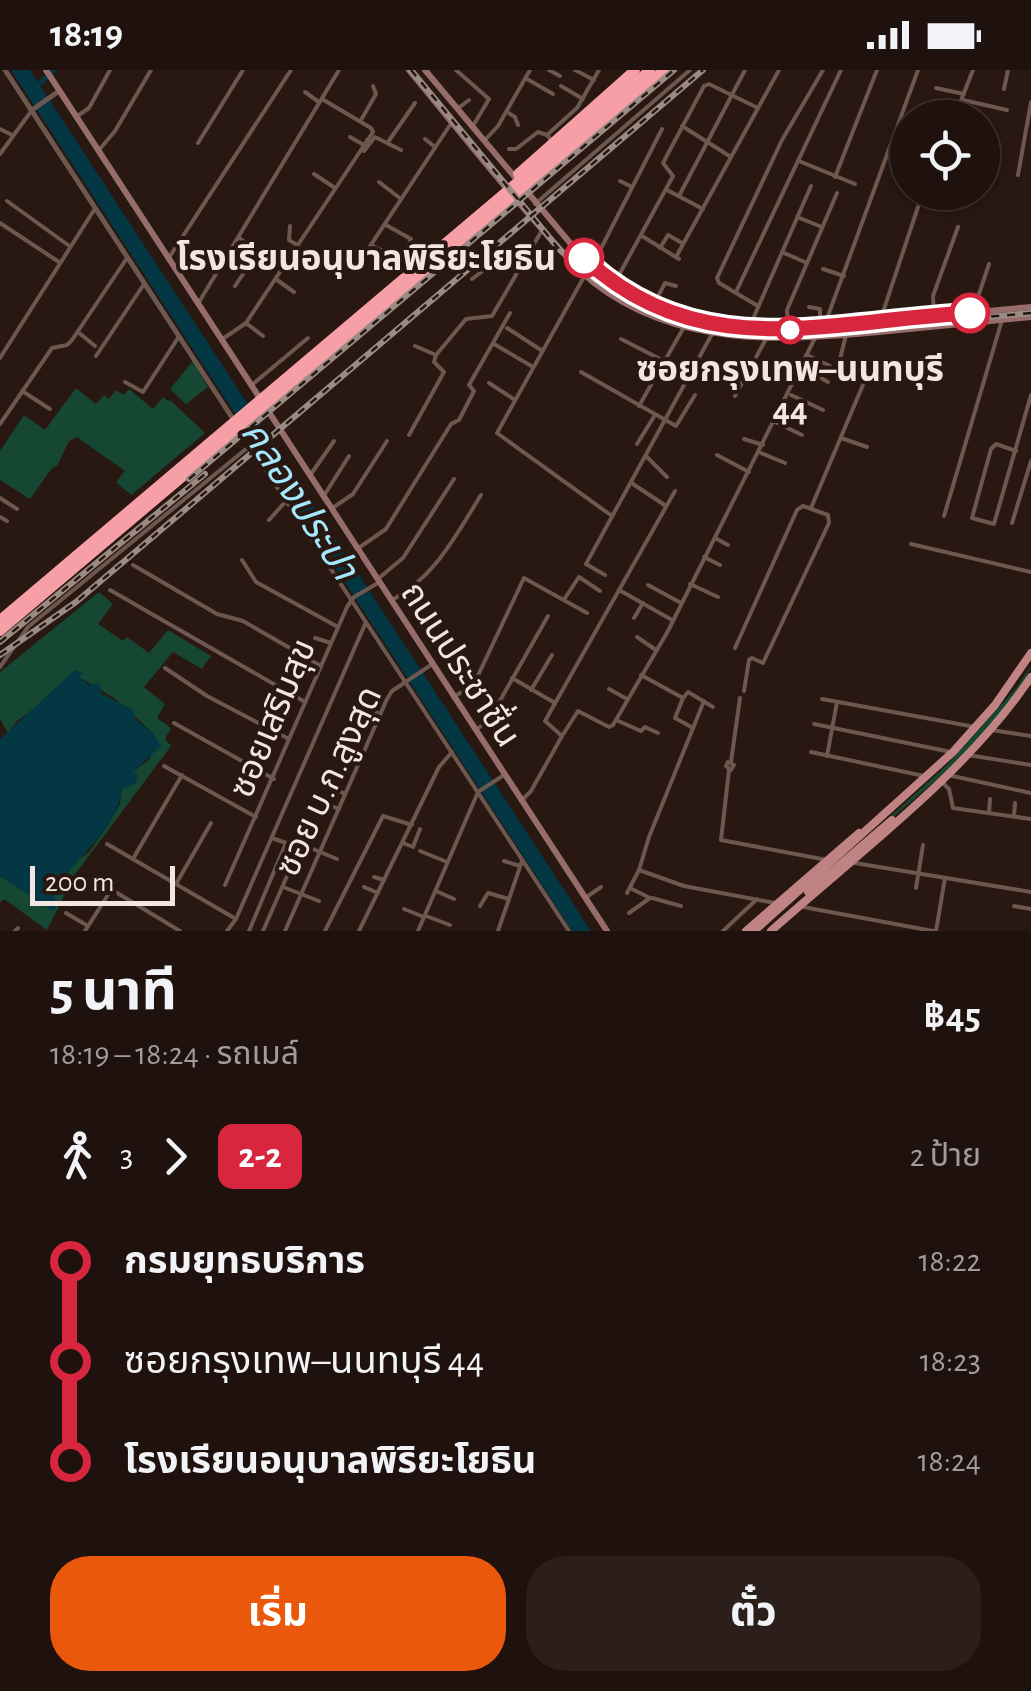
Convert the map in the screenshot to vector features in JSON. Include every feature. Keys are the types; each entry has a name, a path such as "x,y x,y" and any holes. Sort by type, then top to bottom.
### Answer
{"highway":[{"path":"423,264 459,224 635,70"},
{"path":"0,620 651,70"},
{"path":"0,631 664,70"}],"main road":[{"path":"410,70 506,189 586,275 627,305 651,316 712,334 766,339 1031,318"},
{"path":"425,70 535,204 592,266 614,284 671,312 749,330 791,330 1031,307"},
{"path":"506,189 651,70"},
{"name":"ถนนประชาชื่น","path":"49,71 97,152 377,581 428,667 452,697 501,777 607,931"},
{"path":"428,92 438,85"},
{"path":"651,316 655,305"},
{"path":"933,326 934,316"},
{"path":"791,330 798,334 796,339"},
{"path":"763,931 953,752 1031,653"},
{"path":"771,931 968,755 1031,677"},
{"path":"754,931 912,806"},
{"path":"746,931 879,819"}],"street":[{"path":"5,70 239,428"},
{"path":"76,116 90,108 110,70"},
{"path":"97,152 151,70"},
{"path":"198,143 243,70"},
{"path":"168,260 292,70"},
{"path":"198,304 339,70"},
{"path":"456,70 489,98 472,127"},
{"path":"484,142 530,70"},
{"path":"549,70 560,76"},
{"path":"575,70 594,80"},
{"path":"548,135 583,98 599,70"},
{"path":"535,204 690,70"},
{"path":"680,196 745,70"},
{"path":"642,236 678,258 778,70"},
{"path":"758,306 718,282 774,156 823,70"},
{"path":"736,293 841,70"},
{"path":"835,177 877,70"},
{"path":"822,327 918,70"},
{"path":"961,100 974,70"},
{"path":"1000,70 1008,71 1004,89"},
{"path":"526,78 553,94"},
{"path":"614,284 673,174 663,163 706,84 758,108"},
{"path":"360,122 376,94 373,86"},
{"path":"561,86 583,98"},
{"path":"936,88 1008,110"},
{"path":"0,154 33,109 59,90"},
{"path":"220,341 246,323 373,132 305,92"},
{"path":"457,109 468,100"},
{"path":"388,142 415,102"},
{"path":"1018,175 1031,102"},
{"path":"506,112 514,116 518,125"},
{"path":"355,268 452,122"},
{"path":"682,126 732,157"},
{"path":"0,129 12,136"},
{"path":"592,266 662,129"},
{"path":"509,149 516,149 538,132 548,135 557,151"},
{"path":"366,144 376,136 401,150"},
{"path":"350,137 366,144"},
{"path":"425,139 435,146"},
{"path":"798,161 855,184"},
{"path":"314,174 335,188"},
{"path":"620,181 632,188"},
{"path":"379,182 400,199"},
{"path":"749,330 811,186"},
{"path":"257,398 506,189"},
{"path":"666,189 703,208"},
{"path":"791,330 787,310 837,192"},
{"path":"8,201 69,246"},
{"path":"0,358 95,208"},
{"path":"880,322 917,210"},
{"path":"796,217 822,227"},
{"path":"0,223 60,262"},
{"path":"371,245 398,259 404,254 411,239 384,224"},
{"path":"290,226 289,240 298,246"},
{"path":"934,316 934,296 958,227"},
{"path":"409,435 444,372 434,362 436,355 466,320 492,316 542,230"},
{"path":"660,248 668,236 683,244"},
{"path":"235,286 258,252 238,237"},
{"path":"782,252 807,263"},
{"path":"472,279 503,256 526,256"},
{"path":"0,424 52,348 68,345 78,332 127,258"},
{"path":"972,312 989,264"},
{"path":"823,269 844,276"},
{"path":"586,275 498,434 612,516"},
{"path":"275,279 294,292"},
{"path":"655,305 665,283 676,286"},
{"path":"96,356 144,284"},
{"path":"809,308 820,306 822,327"},
{"path":"356,549 386,529 452,422 461,417 474,391 469,384 510,313"},
{"path":"944,516 1002,320"},
{"path":"246,323 263,336"},
{"path":"639,406 684,327"},
{"path":"507,328 543,351"},
{"path":"78,332 95,346"},
{"path":"605,576 586,564 712,334"},
{"path":"810,508 865,380 863,374 840,359 846,335"},
{"path":"125,382 144,392 179,337"},
{"path":"250,387 308,338"},
{"path":"521,801 578,710 610,727 615,722 681,603 815,338"},
{"path":"621,339 664,361"},
{"path":"735,396 766,339"},
{"path":"493,344 533,367"},
{"path":"415,346 436,355"},
{"path":"807,355 830,366"},
{"path":"766,366 796,380"},
{"path":"802,367 828,382"},
{"path":"729,369 745,377"},
{"path":"581,372 678,425 695,396"},
{"path":"489,384 515,400"},
{"path":"22,391 50,409"},
{"path":"789,394 823,410"},
{"path":"1016,450 996,444 991,448 972,518 994,524 1016,450 1031,394"},
{"path":"637,444 656,415"},
{"path":"775,422 802,434"},
{"path":"841,438 866,448"},
{"path":"744,439 763,444"},
{"path":"309,478 334,441"},
{"path":"330,510 353,494 387,441"},
{"path":"0,667 28,628 246,449 256,452 569,931"},
{"path":"759,452 784,462"},
{"path":"717,455 749,472"},
{"path":"322,498 350,456"},
{"path":"646,456 667,478"},
{"path":"1012,523 1031,462"},
{"name":"ซอยเสริมสุข","path":"226,884 353,598 403,558 454,479"},
{"path":"631,483 666,506"},
{"path":"562,736 544,724 676,491"},
{"path":"390,602 432,570 481,494"},
{"path":"0,498 17,509"},
{"path":"269,520 288,500"},
{"path":"735,648 797,510 803,506 828,515 829,523 763,663 748,660 744,691"},
{"path":"0,517 7,522"},
{"path":"714,538 728,545"},
{"path":"911,544 1031,572"},
{"path":"704,557 720,565"},
{"path":"242,560 256,582 338,627"},
{"path":"133,565 217,614 243,621 321,666"},
{"path":"564,600 578,577 600,591"},
{"path":"452,697 473,686 524,578 587,613"},
{"path":"690,584 718,596"},
{"path":"648,586 681,603"},
{"path":"110,590 305,702"},
{"path":"621,591 672,620"},
{"path":"634,618 643,603"},
{"path":"474,730 489,720 548,616"},
{"path":"231,930 366,622"},
{"path":"637,637 656,650"},
{"path":"314,638 331,642"},
{"path":"531,690 552,656"},
{"name":"ซอย บ.ก.สูงสุด","path":"286,931 392,690 428,667"},
{"path":"165,668 207,696 289,739"},
{"path":"642,675 683,698"},
{"path":"511,678 555,703"},
{"path":"609,689 627,699"},
{"path":"692,728 675,718 688,692 713,707"},
{"path":"740,698 731,762 734,768 730,770 721,840 827,860"},
{"path":"822,700 976,727"},
{"path":"681,906 629,891 704,701"},
{"path":"826,757 837,702"},
{"path":"362,706 380,714"},
{"path":"615,722 658,733"},
{"path":"174,723 274,780"},
{"path":"814,724 953,752"},
{"path":"991,730 1031,736"},
{"path":"340,752 359,762"},
{"path":"359,931 439,768 452,752"},
{"path":"811,752 926,776"},
{"path":"968,755 1031,765"},
{"path":"432,764 439,768"},
{"path":"164,766 258,817"},
{"path":"133,859 182,775"},
{"path":"418,931 479,791 501,777"},
{"path":"944,778 1031,793"},
{"path":"944,778 954,808 1031,819"},
{"path":"326,785 346,794"},
{"path":"989,812 990,799"},
{"path":"320,801 339,809"},
{"path":"1014,816 1015,804"},
{"path":"326,931 382,816 412,825"},
{"path":"176,884 211,823"},
{"path":"403,843 414,847 420,829"},
{"path":"249,931 286,843 272,838"},
{"path":"107,844 236,919"},
{"path":"263,931 301,844 337,859"},
{"path":"916,888 924,845"},
{"path":"420,851 447,862"},
{"path":"504,861 521,863"},
{"path":"850,862 1031,892"},
{"path":"498,931 521,863"},
{"path":"639,870 688,887 776,904"},
{"path":"374,877 384,880"},
{"path":"798,906 934,931 945,878"},
{"path":"99,882 168,928 180,931"},
{"path":"283,887 319,901"},
{"path":"364,887 378,893"},
{"path":"585,898 601,887"},
{"path":"66,913 87,928 111,890"},
{"path":"435,890 454,899"},
{"path":"480,906 488,893 509,899"},
{"path":"629,913 650,898"},
{"path":"723,931 757,899"},
{"path":"1020,900 1017,907 1031,911"},
{"path":"404,909 450,925"},
{"path":"556,931 560,918"}],"green space":[{"path":"193,361 208,387 186,404 170,389"},
{"path":"76,388 96,404 104,395 109,399 116,390 124,395 129,389 153,409 163,397 205,433 131,495 116,482 125,471 77,437 69,441 57,466 30,499 0,480 0,451 24,415 45,430"},
{"path":"99,592 113,604 98,624 123,641 127,637 149,653 168,630 211,656 202,669 173,652 144,687 165,704 157,718 171,728 165,739 171,746 74,876 47,930 4,899 0,903 0,876 21,889 54,896 73,863 89,852 110,822 120,804 122,789 134,771 150,759 152,732 114,698 79,677 82,674 17,721 8,733 0,719 0,672"},
{"path":"1031,665 1020,689 978,740 850,853 948,764 1017,687"}],"water":[{"name":"คลองประปา","path":"11,70 30,70 591,931 572,931"},
{"path":"75,670 90,685 99,683 101,693 133,710 135,719 152,732 161,746 134,771 138,777 135,784 122,789 111,820 61,882 54,896 58,905 53,911 0,876 0,739"}],"waterway":[{"path":"35,88 54,70"}],"railway":[{"path":"411,70 559,249 629,302 665,317 701,327 778,333 1031,313"},
{"path":"189,479 674,70"},
{"path":"0,655 76,602 703,70"},
{"path":"0,642 205,474"}],"bus line":[{"name":"2-2","path":"584,258 614,284 671,312 731,328 788,330 970,313"}],"place":[{"name":"โรงเรียนอนุบาลพิริยะโยธิน","path":"584,258"},
{"name":"ซอยกรุงเทพ–นนทบุรี 44","path":"790,330"}]}
